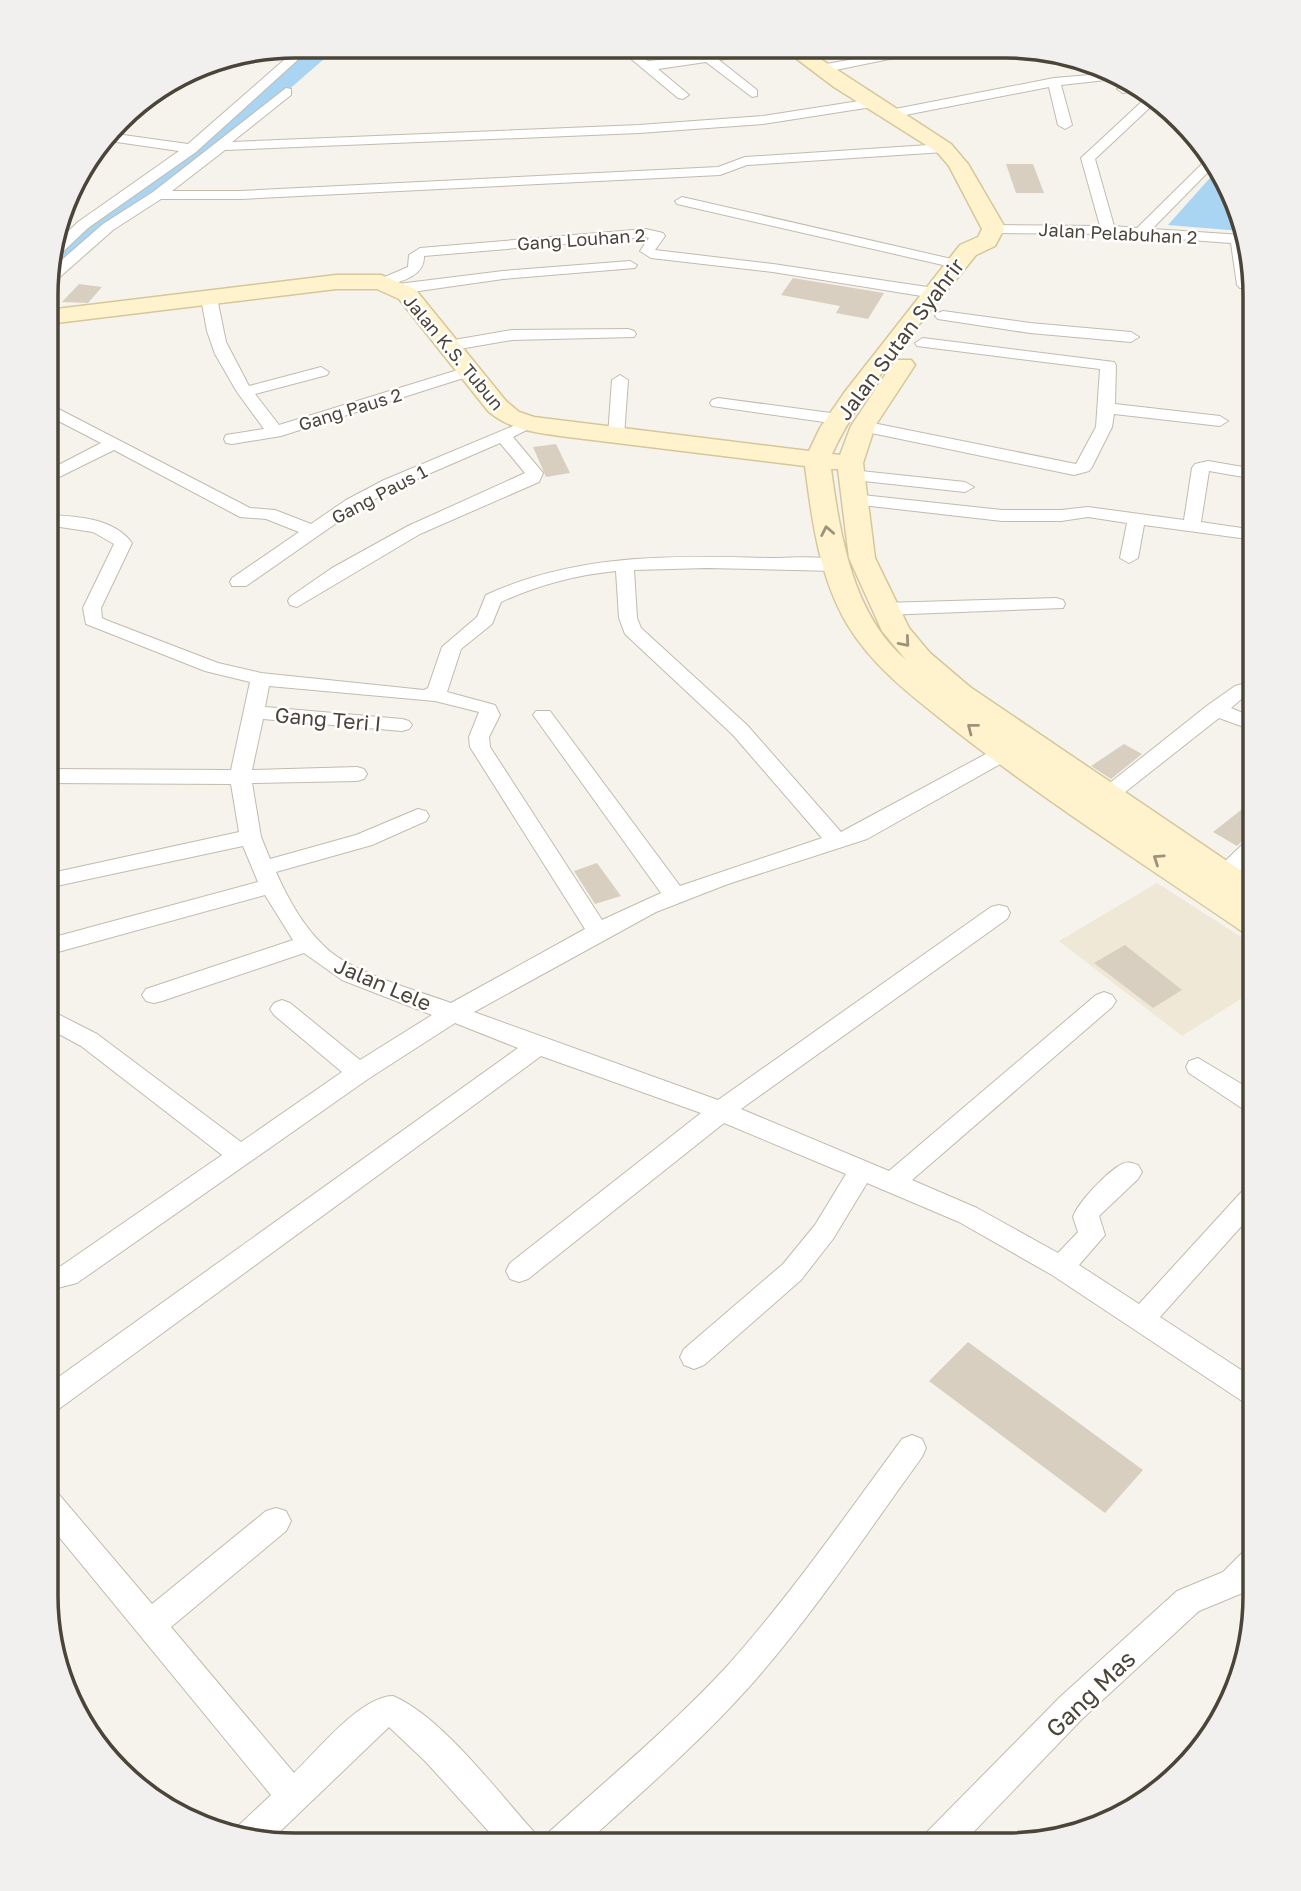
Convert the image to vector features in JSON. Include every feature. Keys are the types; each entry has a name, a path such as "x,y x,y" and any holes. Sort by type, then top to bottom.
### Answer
{"street":[{"path":"64,243 83,225 147,183 196,145 294,58"},
{"path":"637,58 646,65 662,70 708,58 752,93"},
{"path":"806,58 944,148 958,164 990,235"},
{"path":"821,69 882,58"},
{"path":"662,70 683,95"},
{"path":"890,114 1054,82 1101,78"},
{"path":"1054,82 1065,125"},
{"path":"60,270 108,228 158,195 286,92"},
{"path":"117,139 219,145 639,130 763,120 872,103"},
{"path":"1108,230 1088,158 1146,104"},
{"path":"158,195 240,195 720,171 745,161 944,148"},
{"path":"1141,232 1205,167"},
{"path":"682,201 957,264"},
{"name":"Jalan Pelabuhan 2","path":"990,235 1108,230 1236,239"},
{"name":"Gang Louhan 2","path":"390,286 414,270 417,265 416,255 420,251 646,233 658,236 647,251 651,254 773,268 934,293"},
{"name":"Jalan Sutan Syahrir","path":"1243,891 1213,882 1004,753 884,656 860,622 836,565 826,530 817,460 852,398 968,250 990,235 992,255 897,372 863,426 851,479 862,558 896,631 920,659 960,693 1108,795 1213,882 1243,912"},
{"path":"390,286 631,265"},
{"name":"Jalan K.S. Tubun","path":"58,316 337,282 390,286 407,294 467,372 503,412 530,424 817,460 851,479"},
{"path":"209,298 219,345 245,392 275,432"},
{"path":"943,316 1030,328 1131,337"},
{"path":"448,346 512,335 628,334"},
{"path":"863,426 1078,470 1083,467 1104,427 1110,368 1106,364 923,343"},
{"path":"245,392 321,372"},
{"name":"Gang Paus 2","path":"232,439 275,432 467,372"},
{"path":"616,436 620,380"},
{"path":"718,403 838,419"},
{"path":"1107,408 1220,421"},
{"path":"58,414 246,513 269,514 313,531"},
{"name":"Gang Paus 1","path":"239,582 352,504 390,484 530,424"},
{"path":"297,601 339,572 414,530 533,478 534,473 503,436"},
{"path":"58,472 113,444"},
{"path":"1192,524 1201,468 1208,466 1243,472"},
{"path":"851,479 965,487"},
{"path":"851,479 966,512 1066,516 1088,512 1243,533"},
{"path":"1129,558 1137,517"},
{"path":"58,521 82,524 116,534 123,543 92,608 93,620 99,624 212,667 261,679 434,695 481,705 488,709 490,715 479,737 480,747 598,932"},
{"path":"625,565 628,618 632,630 740,730 837,842"},
{"path":"434,695 455,643 485,620 493,599 531,582 551,576 625,565 836,565"},
{"path":"884,609 1056,604"},
{"name":"Jalan Lele","path":"261,679 240,777 250,837 267,877 307,944 331,964 350,974 538,1046 722,1111 968,1215 1061,1266 1243,1386"},
{"path":"1108,795 1242,690"},
{"path":"1215,709 1243,720"},
{"name":"Gang Teri I","path":"255,712 402,725"},
{"path":"544,715 675,896"},
{"path":"58,1277 68,1275 359,1073 453,1013 598,932 675,896 837,842 880,823 1004,753"},
{"path":"58,776 240,777 357,774"},
{"path":"58,944 267,877 418,816"},
{"path":"58,879 250,837"},
{"path":"1213,882 1243,856"},
{"path":"519,1271 722,1111 999,914"},
{"path":"154,995 307,944"},
{"path":"892,1183 1104,1002"},
{"path":"282,1009 359,1073"},
{"path":"58,1023 89,1040 241,1156"},
{"path":"58,1393 538,1046"},
{"path":"1198,1067 1243,1096"},
{"path":"694,1357 792,1272 824,1232 862,1170"},
{"path":"1061,1266 1092,1235 1086,1217 1088,1211 1129,1172"},
{"path":"1142,1319 1243,1207"},
{"path":"573,1833 677,1737 737,1676 783,1623 912,1448"},
{"path":"58,1514 292,1796"},
{"path":"150,1625 275,1521"},
{"name":"Gang Mas","path":"950,1833 1071,1708 1188,1601 1234,1583 1243,1574"},
{"path":"258,1830 369,1723 382,1713 393,1712 415,1728 512,1833"}],"shaded area":[{"path":"1157,883 1243,938 1243,998 1182,1036 1059,941"}],"water":[{"path":"1211,176 1234,230 1168,225"}],"building":[{"path":"1006,164 1033,164 1044,193 1016,193"},
{"path":"793,278 884,293 868,319 836,313 840,306 781,295"},
{"path":"79,284 102,287 88,303 62,302"},
{"path":"556,444 570,473 546,477 533,447"},
{"path":"1124,744 1142,754 1111,779 1091,766"},
{"path":"1243,808 1243,840 1237,846 1213,832"},
{"path":"597,863 621,896 595,904 574,871"},
{"path":"1125,945 1182,990 1153,1008 1094,963"},
{"path":"968,1342 1143,1470 1105,1513 929,1381"}],"waterway":[{"path":"62,256 94,227 151,190 216,139 313,58"}]}
